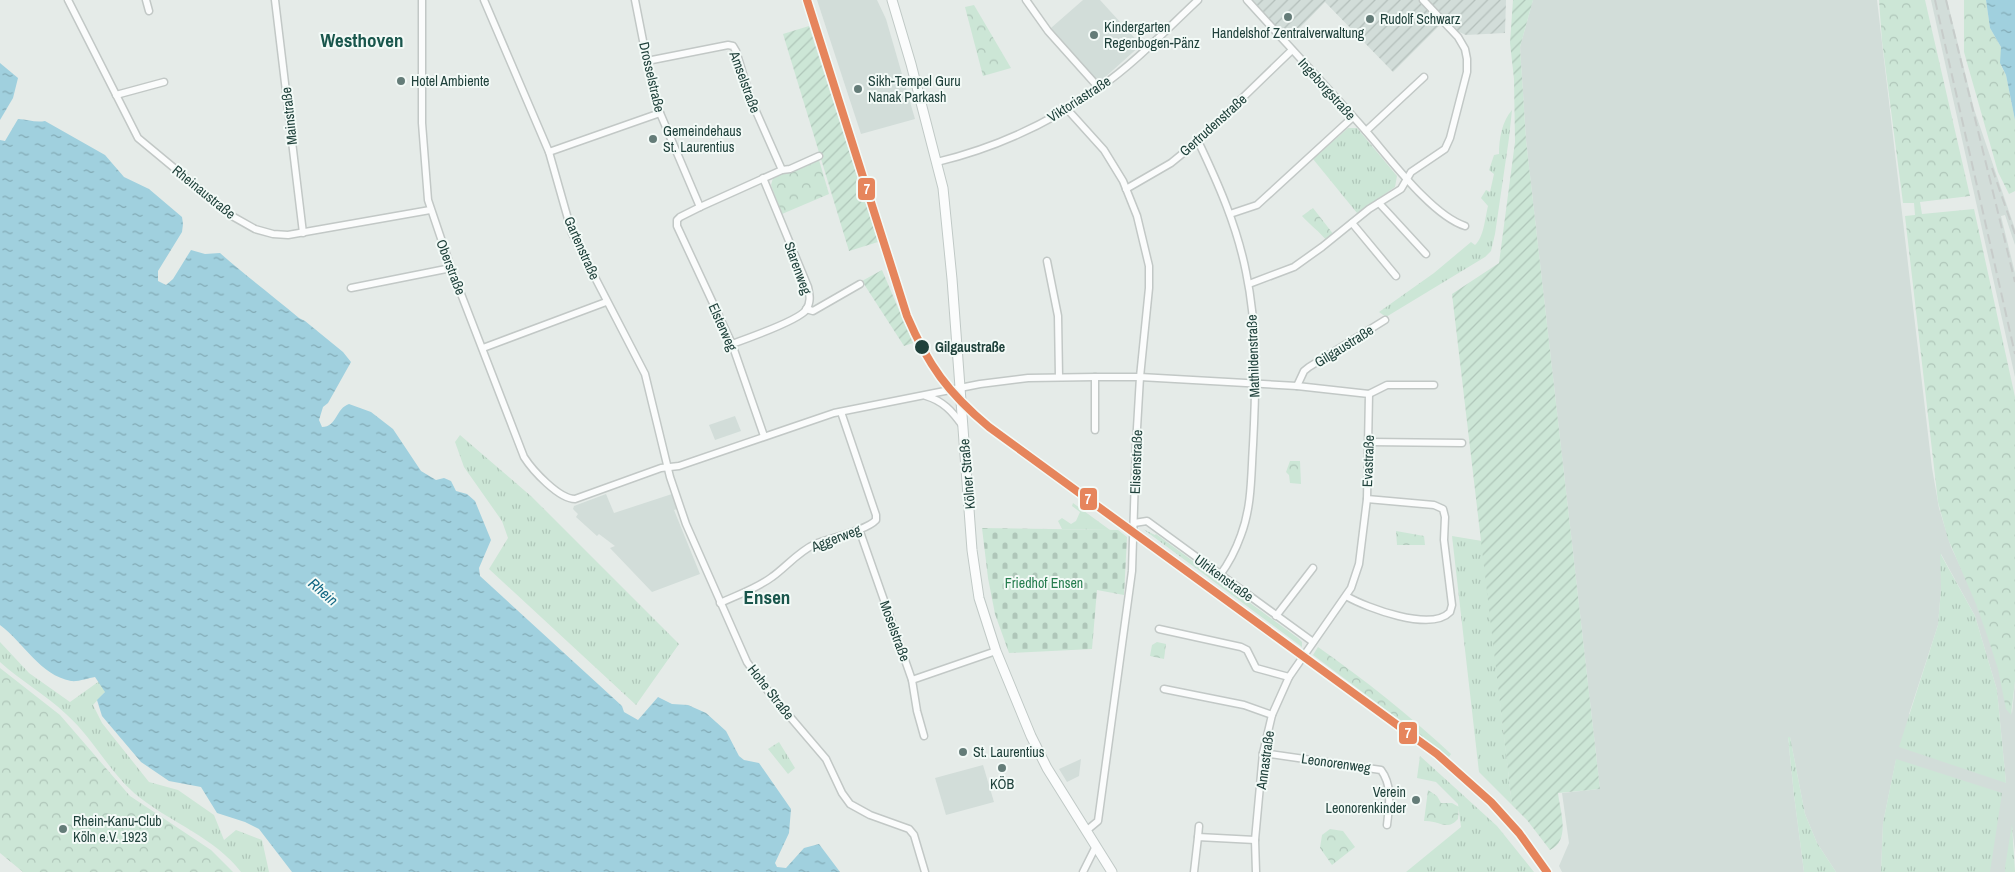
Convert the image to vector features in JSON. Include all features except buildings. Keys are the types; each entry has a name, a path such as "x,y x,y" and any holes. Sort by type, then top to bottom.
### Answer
{"main road":[{"name":"Kölner Straße","path":"887,0 898,20"},
{"name":"Kölner Straße","path":"892,0 937,162 946,215 972,550 979,598 996,651 1029,733 1047,768 1112,872"}],"street":[{"name":"Rheinaustraße","path":"68,0 138,138 232,216 255,228 273,234 288,235 430,210"},
{"path":"146,0 149,10"},
{"name":"Mainstraße","path":"275,0 303,232"},
{"name":"Oberstraße","path":"422,0 422,123 430,210 524,457 561,495 568,499 575,499 668,467"},
{"name":"Gartenstraße","path":"484,0 549,152 572,233 606,302 645,374 668,467"},
{"name":"Drosselstraße","path":"635,0 660,113 700,207"},
{"path":"1026,0 1048,31 1099,88"},
{"name":"Viktoriastraße","path":"937,162 962,156 1003,141 1067,110 1122,70 1198,0"},
{"name":"Ingeborgstraße","path":"1247,0 1407,179 1452,222 1465,226"},
{"path":"1249,284 1294,267 1379,203 1401,189 1411,172 1445,149 1450,138 1467,72 1465,49 1458,37 1423,0"},
{"name":"Amselstraße","path":"647,61 728,45 733,46 751,100 782,170"},
{"name":"Gertrudenstraße","path":"1126,189 1171,163 1198,141 1292,50"},
{"path":"1366,131 1424,78"},
{"path":"116,95 164,82"},
{"name":"Elisenstraße","path":"1067,110 1104,150 1126,189 1137,216 1149,266 1150,288 1140,377 1132,571 1098,821 1086,831"},
{"path":"549,152 660,113"},
{"path":"1230,214 1257,205 1353,117"},
{"name":"Mathildenstraße","path":"1198,141 1230,214 1249,284 1254,322 1256,384 1250,495 1247,515 1239,542 1220,575"},
{"path":"700,207 763,178 819,156"},
{"name":"Starenweg","path":"732,344 796,317 806,309 810,299 808,288 763,178"},
{"path":"1379,203 1426,254"},
{"name":"Elsterweg","path":"700,207 680,217 677,220 678,226 732,344 764,436"},
{"path":"1352,223 1396,276"},
{"path":"1047,261 1058,316 1059,377"},
{"path":"351,288 451,268"},
{"path":"806,309 813,311 821,308 860,284"},
{"path":"482,348 606,302"},
{"name":"Gilgaustraße","path":"1297,386 1304,371 1309,367 1385,320"},
{"path":"1095,377 1095,430"},
{"path":"668,467 679,466 764,436 841,412 960,388 1028,378 1140,377 1297,386 1369,394 1387,386 1434,386"},
{"name":"Evastraße","path":"1302,656 1351,588 1359,564 1367,499 1369,394"},
{"path":"925,396 947,406 963,426"},
{"name":"Aggerweg","path":"720,603 762,584 813,545 859,529 876,520 876,514 841,412"},
{"path":"1369,442 1462,443"},
{"name":"Hohe Straße","path":"668,467 686,524 747,662 757,678 826,759 842,793 850,804 870,815 909,829 914,835 925,872"},
{"path":"1346,596 1372,609 1400,617 1432,619 1447,616 1450,612 1452,599 1444,538 1445,517 1443,509 1434,505 1367,499"},
{"name":"Ulrikenstraße","path":"1134,522 1147,521 1313,642"},
{"name":"Moselstraße","path":"859,529 912,680 917,711 924,736"},
{"path":"1276,616 1314,568"},
{"path":"1159,629 1241,647 1247,650 1256,668 1289,678"},
{"path":"912,680 996,651"},
{"name":"Annastraße","path":"1256,872 1255,840 1264,753 1272,715 1289,678 1302,656"},
{"path":"1164,689 1244,705 1272,715"},
{"name":"Leonorenweg","path":"1264,753 1381,770 1386,775 1390,792 1387,825"},
{"path":"1194,872 1199,826"},
{"path":"1198,837 1255,840"},
{"path":"1083,872 1096,846"}],"shaded area":[{"path":"817,0 877,0 886,19 915,119 861,134"},
{"name":"Kindergarten Regenbogen-Pänz","path":"1083,0 1100,0 1141,45 1103,79 1095,78 1051,28"},
{"path":"1252,0 1506,0 1505,33 1466,35 1441,24 1393,72 1325,2 1288,40"},
{"path":"1533,0 1877,0 1932,468 1939,508 1951,547 1991,631 2012,714 2015,681 2015,852 2012,827 2005,872 1990,872 1990,862 1896,760 1883,823 1881,872 1836,872 1817,843 1805,814 1790,737 1788,738 1804,872 1562,872 1559,866 1569,843 1562,793 1600,789 1526,140 1520,47","holes":["1941,554 1975,616 1997,690 2006,783 1909,714 1938,625"]},
{"path":"1931,0 1947,0 1974,109 2015,229 2015,245 2005,215 2001,216 2015,273 2015,377"},
{"path":"735,416 741,431 715,440 709,425"},
{"path":"606,494 614,513 672,494 677,509 674,510 700,574 652,592 610,548 615,546 599,534 597,536 576,517 578,514 573,509 574,506"},
{"path":"1081,759 1079,776 1067,782 1059,769"},
{"path":"983,765 994,802 946,815 935,778"}],"green space":[{"path":"1513,0 1533,0 1520,47 1526,140 1600,789 1558,793 1563,824 1562,832 1556,845 1550,850 1527,820 1512,805 1452,294 1499,263 1515,142 1514,79 1510,43"},
{"path":"1879,0 1925,0 1970,196 1920,202 1922,214 1974,209 2015,397 2015,681 2011,715 2006,709 1998,669 1987,635 1948,539 1938,502 1905,216 1915,215 1914,203 1903,203 1882,41"},
{"path":"1964,0 1986,0 1990,28 2001,47 2001,66 2006,75 2015,120 2015,191 2009,194 1998,172 1964,52"},
{"path":"974,5 1011,68 983,76 965,7"},
{"path":"809,26 878,242 849,251 783,34"},
{"path":"1512,110 1491,251 1485,257 1386,317 1379,312 1434,273 1471,242 1475,245 1478,242 1488,206 1481,198 1486,190 1490,192 1494,174 1489,170 1494,155 1499,154 1502,130"},
{"path":"1348,128 1357,128 1397,176 1395,187 1357,213 1313,159"},
{"path":"816,159 819,160 829,194 782,214 771,185 773,178"},
{"path":"1313,208 1334,235 1327,241 1302,216"},
{"path":"882,270 913,343 904,346 862,281"},
{"path":"460,435 532,497 679,644 636,705 489,569 508,538 502,521 464,467 455,442"},
{"path":"1290,461 1300,461 1301,484 1290,483 1289,475 1286,472"},
{"path":"1073,503 1110,530 1062,529 1058,521 1062,518 1071,524 1076,521 1080,512 1072,506"},
{"name":"Friedhof Ensen","path":"982,528 1118,530 1127,537 1124,595 1097,590 1092,649 1009,653 995,614 988,578"},
{"path":"1143,529 1156,534 1298,638 1302,642 1302,647"},
{"path":"1396,531 1424,536 1425,545 1397,545"},
{"path":"1452,536 1482,541 1512,805 1479,772"},
{"path":"1940,553 1975,616 1997,690 2006,783 1899,747 1938,625 1941,589"},
{"path":"0,642 29,673 70,702 98,682 123,668 93,705 102,723 149,782 178,790 214,815 224,840 236,830 262,840 269,872 241,872 231,860 206,840 139,797 119,778 85,734 66,714 0,662"},
{"path":"1157,642 1166,644 1164,659 1150,656 1152,645"},
{"path":"1318,647 1403,712 1451,754 1449,757 1313,655"},
{"path":"0,668 60,715 130,796 211,850 233,872 23,872 0,853"},
{"path":"1788,737 1790,737 1805,814 1817,843 1836,872 1804,872"},
{"path":"779,742 795,768 788,774 768,749"},
{"path":"1420,756 1497,826 1534,872 1406,872 1461,827 1458,804 1436,782 1417,778"},
{"path":"1896,759 2002,793 1990,872 1881,872 1883,823"},
{"path":"1428,790 1437,796 1441,803 1452,803 1459,807 1458,819 1454,823 1446,825 1424,821"},
{"path":"2012,824 2015,872 2005,872 2005,867"},
{"path":"1330,829 1343,831 1355,847 1332,865 1320,848 1322,835"}],"water":[{"path":"1986,0 2015,0 2015,120 2006,75 2000,63 2001,47 1990,28"},
{"path":"0,63 18,78 13,98 0,120"},
{"name":"Rhein","path":"18,119 38,122 45,121 105,155 124,177 149,189 182,217 182,232 158,271 158,281 166,285 173,279 191,250 205,254 220,253 343,352 351,362 328,403 323,407 319,420 322,427 331,424 341,409 349,404 371,412 393,429 421,471 436,480 444,478 451,481 456,491 467,494 475,501 491,540 479,568 480,576 622,706 624,712 638,720 658,697 672,704 688,705 706,713 726,731 739,756 744,760 759,763 791,809 789,833 775,863 777,867 786,868 804,848 819,844 840,872 292,872 259,829 245,822 217,813 201,787 169,781 141,762 102,716 97,700 105,692 95,677 71,681 60,678 33,658 0,625 0,140 5,141"}],"railway":[{"path":"1935,0 2015,354"},
{"path":"1946,0 2015,282"},
{"path":"1992,168 2015,234"}],"transit line":[{"name":"7","path":"807,0 907,316 931,364 951,390 989,427 1437,754 1491,802 1519,833 1547,872"}],"place":[{"name":"Handelshof Zentralverwaltung","path":"1288,17"},
{"name":"Rudolf Schwarz","path":"1370,19"},
{"name":"Kindergarten Regenbogen-Pänz","path":"1094,35"},
{"name":"Hotel Ambiente","path":"401,81"},
{"name":"Sikh-Tempel Guru Nanak Parkash","path":"858,89"},
{"name":"Gemeindehaus St. Laurentius","path":"653,139"},
{"name":"Gilgaustraße","path":"922,347"},
{"name":"St. Laurentius","path":"963,752"},
{"name":"KÖB","path":"1002,768"},
{"name":"Verein Leonorenkinder","path":"1416,800"},
{"name":"Rhein-Kanu-Club Köln e.V. 1923","path":"63,829"}],"district":[{"name":"Westhoven","path":"362,40"},
{"name":"Ensen","path":"767,597"}]}
